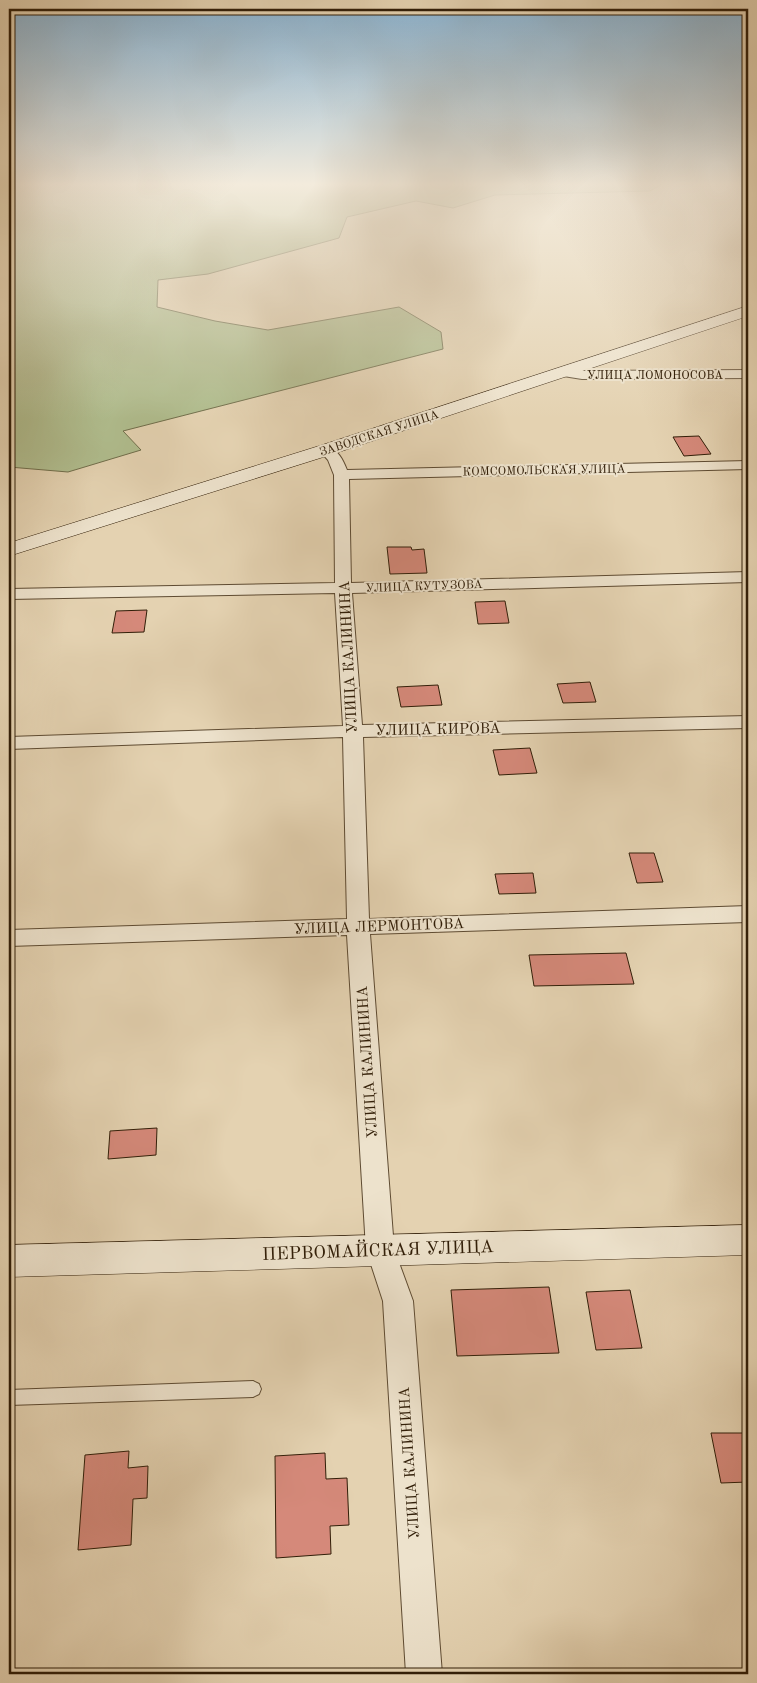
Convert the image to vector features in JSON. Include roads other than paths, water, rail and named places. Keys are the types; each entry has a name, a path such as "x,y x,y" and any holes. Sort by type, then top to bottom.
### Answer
{"street":[{"name":"ЗАВОДСКАЯ УЛИЦА","path":"9,550 326,450 748,311"},
{"name":"УЛИЦА ЛОМОНОСОВА","path":"562,372 582,375 748,374"},
{"name":"УЛИЦА КАЛИНИНА","path":"326,450 335,459 341,475 343,588 353,732 358,927 380,1249 398,1301 424,1674"},
{"name":"КОМСОМОЛЬСКАЯ УЛИЦА","path":"341,475 748,465"},
{"name":"УЛИЦА КУТУЗОВА","path":"9,594 343,588 748,577"},
{"name":"УЛИЦА КИРОВА","path":"9,743 748,722"},
{"name":"УЛИЦА ЛЕРМОНТОВА","path":"9,938 748,914"},
{"name":"ПЕРВОМАЙСКАЯ УЛИЦА","path":"9,1261 748,1240"}],"lane":[{"path":"9,1398 252,1389"}]}
